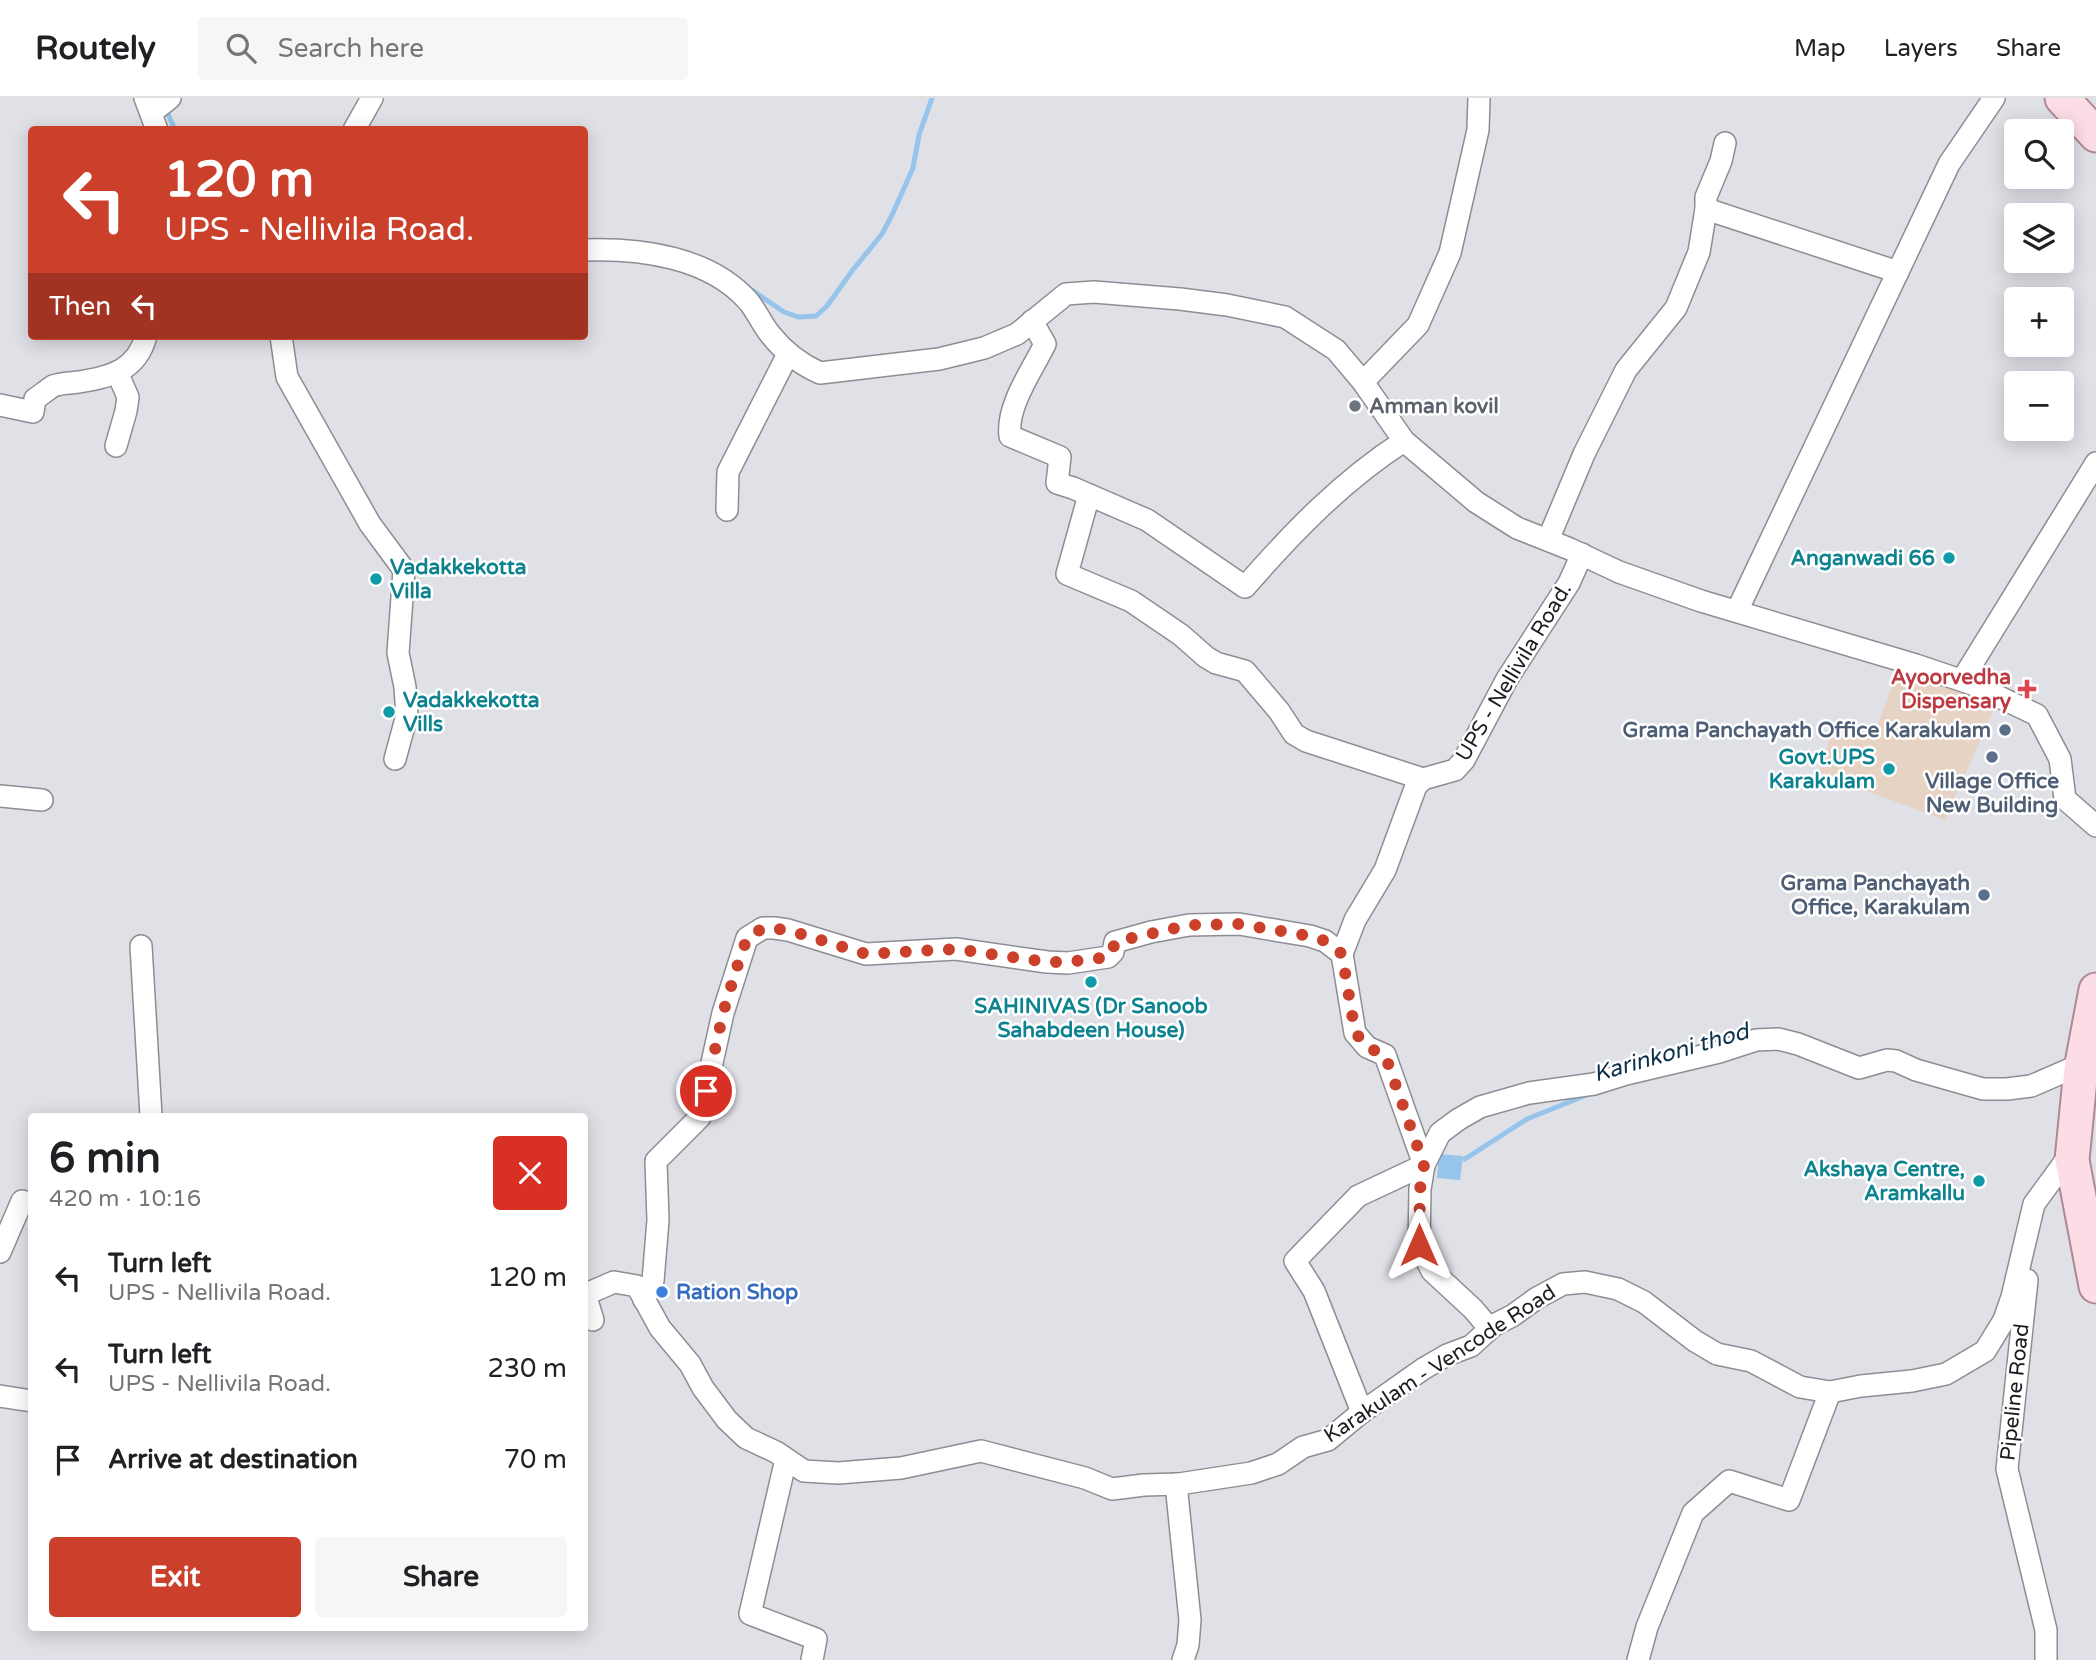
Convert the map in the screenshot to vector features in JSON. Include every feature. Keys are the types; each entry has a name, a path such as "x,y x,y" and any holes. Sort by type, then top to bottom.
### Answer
{"main road":[{"path":"2063,98 2096,135"},
{"path":"2096,990 2082,1069 2072,1160 2096,1286"}],"street":[{"path":"356,126 372,98"},
{"path":"1363,382 1418,326 1450,253 1478,130 1479,98"},
{"path":"1737,611 1949,164 1994,98"},
{"path":"1548,540 1584,454 1626,370 1676,308 1699,252 1706,197 1721,161 1725,143"},
{"path":"1706,209 1898,272"},
{"path":"588,250 635,251 681,260 722,277 749,302 769,333 788,354 804,366 820,373 939,359 995,343 1017,334 1066,294 1094,292 1227,305 1285,317 1336,350 1363,382 1404,441 1476,502 1517,528 1619,572 1701,601 1962,680 2037,715 2060,759 2065,799 2096,827"},
{"path":"1032,321 1045,344 1016,401 1009,426 1010,436 1060,457 1057,483 1147,520 1245,587 1293,533 1332,495 1373,461 1404,441"},
{"path":"0,405 33,412 35,399 54,386 117,372 133,363 145,340"},
{"path":"282,340 287,377 370,524 404,570 398,653 407,715 394,759"},
{"path":"727,510 728,472 788,354"},
{"path":"116,446 128,397 117,372"},
{"path":"1962,680 2096,463"},
{"path":"1089,495 1067,574 1130,601 1181,635 1216,663 1245,671 1279,711 1294,734 1306,741 1423,779 1409,799 1385,870 1355,920 1342,954 1355,1032 1367,1047 1385,1055 1424,1165"},
{"name":"UPS - Nellivila Road.","path":"1423,779 1455,769 1464,760 1507,679 1569,583 1582,554"},
{"path":"0,796 42,800"},
{"path":"644,1300 653,1281 658,1220 656,1161 700,1117 723,1013 736,970 747,938 763,928 788,930 866,954 956,949 1046,962 1068,962 1108,957 1115,942 1151,932 1189,925 1239,924 1310,936 1325,941 1342,954"},
{"path":"141,946 151,1113"},
{"path":"1490,1329 1433,1271 1419,1245 1420,1189 1424,1165 1440,1133 1480,1107 1529,1093 1594,1084 1756,1040 1778,1039 1798,1044 1859,1068 1887,1060 1896,1061 1916,1070 1983,1089 2031,1086 2082,1069"},
{"name":"Karakulam - Vencode Road","path":"588,1293 614,1282 637,1286 660,1328 684,1356 727,1420 746,1438 776,1452 804,1471 838,1474 901,1468 981,1451 1085,1478 1112,1489 1176,1484 1251,1473 1278,1464 1303,1447 1328,1440 1423,1369 1471,1346 1490,1329 1536,1298 1563,1284 1586,1282 1618,1289 1644,1302 1695,1341 1717,1354 1751,1361 1800,1387 1830,1392 1946,1374 1985,1351 2004,1320 2034,1204 2064,1163 2072,1160"},
{"path":"1363,1412 1314,1291 1295,1261 1358,1196 1424,1165"},
{"path":"0,1252 22,1201 28,1203"},
{"name":"Pipeline Road","path":"2034,1204 2007,1469 2046,1630 2046,1660"},
{"path":"588,1304 593,1320"},
{"path":"1638,1660 1647,1627 1693,1513 1728,1481 1789,1500 1830,1392"},
{"path":"0,1396 28,1400"},
{"path":"786,1459 750,1614 816,1639 812,1660"},
{"path":"1176,1484 1190,1620 1188,1645 1183,1660"}],"shaded area":[{"path":"1899,667 1996,704 1945,820 1818,773 1836,722 1874,736"}],"water":[{"path":"1439,1154 1463,1156 1460,1180 1437,1178"}],"waterway":[{"path":"746,286 784,312 798,317 816,316 827,306 882,234 892,215 913,168 919,135 932,98"},
{"path":"165,107 173,126"},
{"name":"Karinkoni thod","path":"1465,1159 1527,1119 1589,1094"}],"place":[{"name":"Amman kovil","path":"1355,406"},
{"name":"Anganwadi 66","path":"1949,558"},
{"name":"Vadakkekotta Villa","path":"376,579"},
{"name":"Ayoorvedha Dispensary","path":"2027,689"},
{"name":"Vadakkekotta Vills","path":"389,712"},
{"name":"Grama Panchayath Office Karakulam","path":"2005,730"},
{"name":"Village Office New Building","path":"1992,757"},
{"name":"Govt.UPS Karakulam","path":"1889,769"},
{"name":"Grama Panchayath Office, Karakulam","path":"1984,895"},
{"name":"SAHINIVAS (Dr Sanoob Sahabdeen House)","path":"1091,982"},
{"name":"Akshaya Centre, Aramkallu","path":"1979,1181"},
{"name":"Ration Shop","path":"662,1292"}],"route":[{"path":"706,1091 723,1013 747,938 763,928 788,930 866,954 956,949 1046,962 1108,957 1115,942 1189,925 1255,925 1310,936 1325,941 1342,954 1355,1032 1367,1047 1385,1055 1424,1165 1418,1220 1419,1245"}]}
